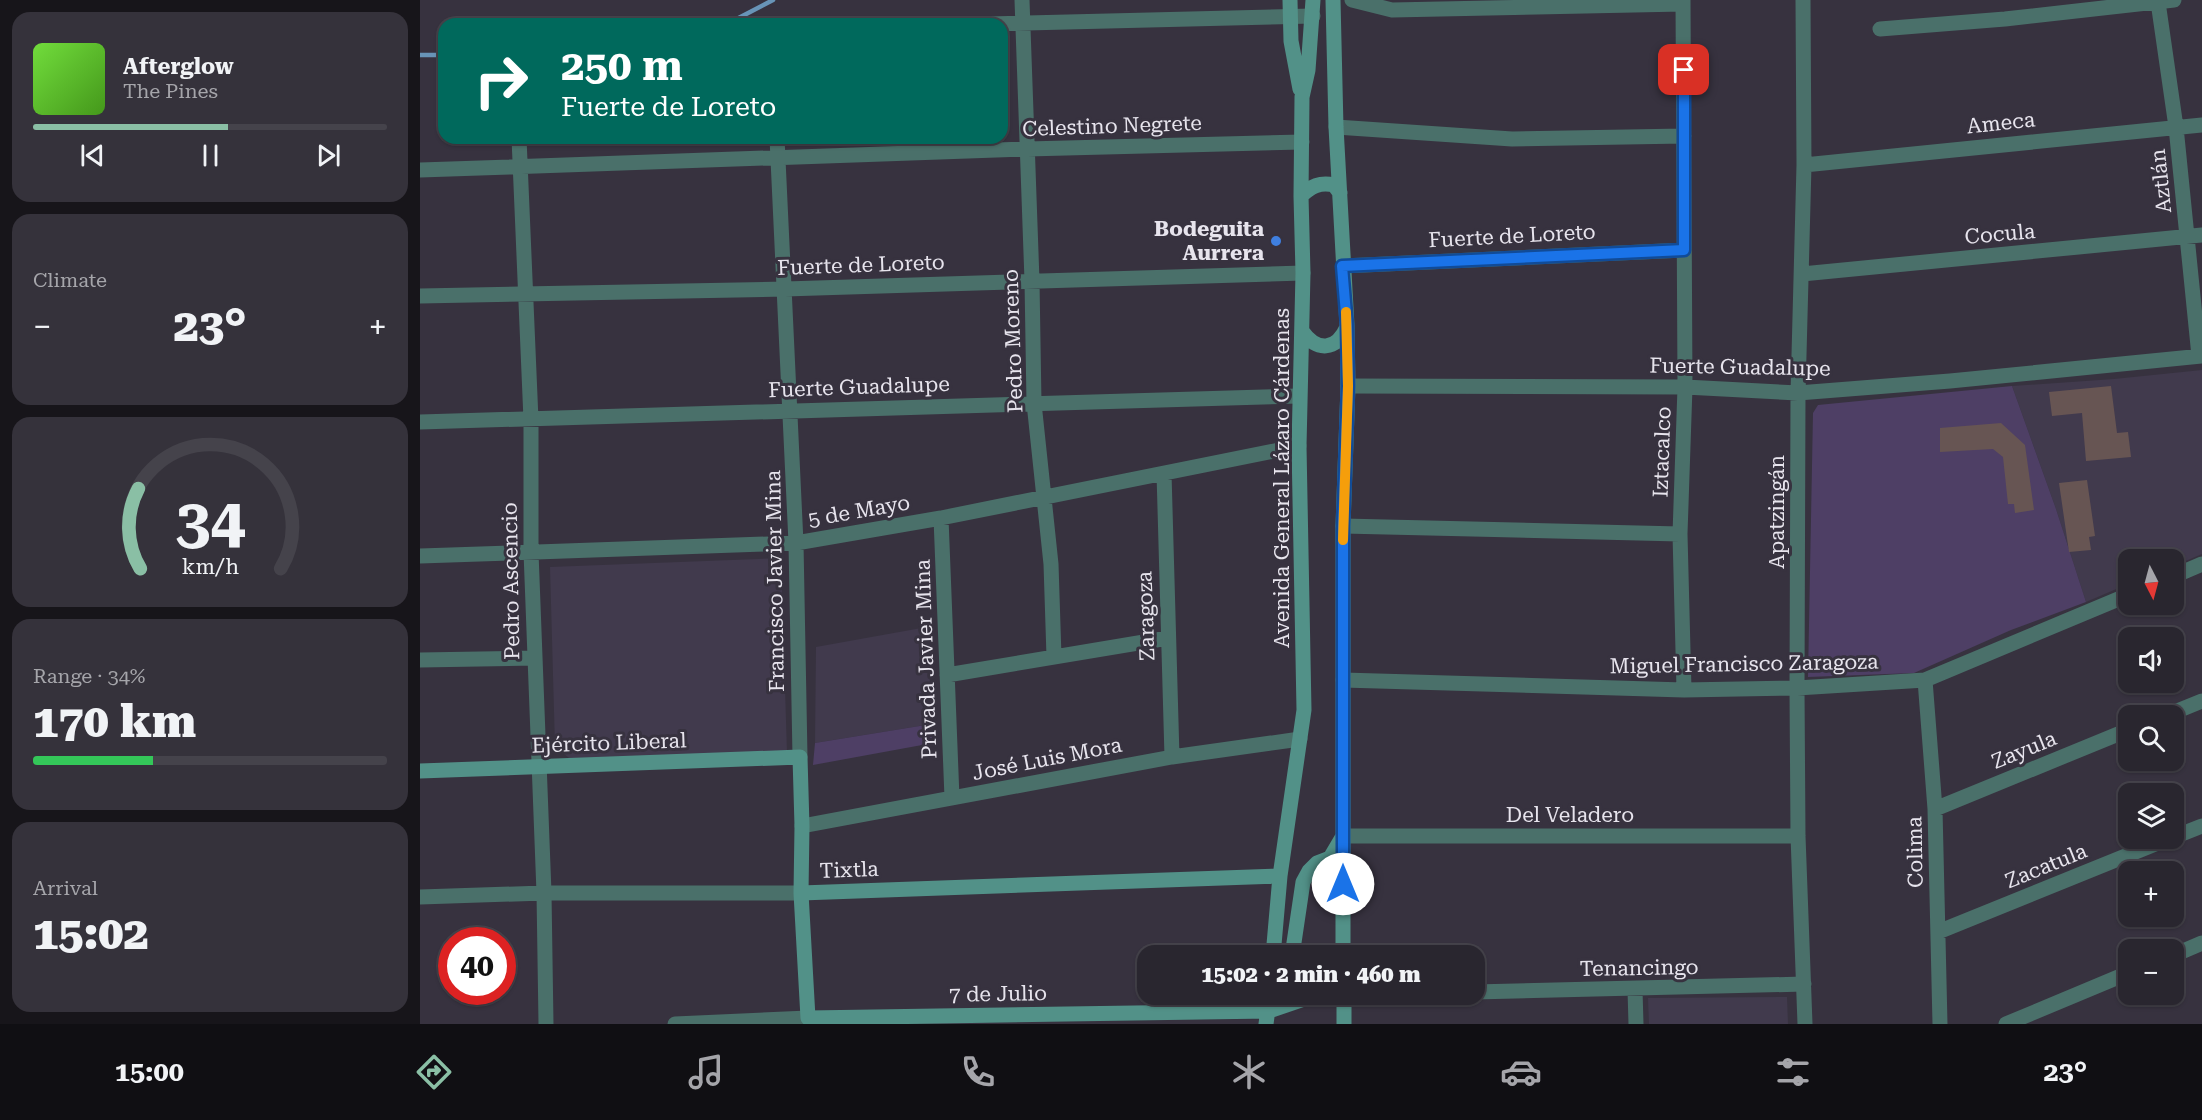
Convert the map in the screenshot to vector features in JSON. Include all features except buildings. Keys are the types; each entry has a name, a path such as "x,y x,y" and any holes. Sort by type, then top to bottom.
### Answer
{"street":[{"name":"Pedro Moreno","path":"1022,0 1034,403 1051,564 1054,657"},
{"name":"Avenida General Lázaro Cárdenas","path":"1274,945 1280,876 1305,696 1299,446 1303,273 1302,97 1308,70 1313,0"},
{"path":"1333,0 1336,127 1348,386 1343,526 1343,945"},
{"path":"1352,0 1392,10 1683,2"},
{"name":"Apatzingán","path":"1803,0 1804,165 1798,393 1797,688 1798,836 1805,1024"},
{"path":"1880,29 2005,19 2174,0"},
{"name":"Iztacalco","path":"1683,2 1685,387 1680,534 1684,690"},
{"name":"Aztlán","path":"2158,2 2195,236 2200,356"},
{"path":"1291,8 1291,41 1302,97"},
{"path":"1008,23 1291,8 1313,16"},
{"name":"Ameca","path":"1804,165 2202,125"},
{"path":"1336,127 1512,139 1684,136"},
{"name":"Celestino Negrete","path":"420,170 519,165 1302,142"},
{"name":"Pedro Ascencio","path":"519,144 531,420 531,552 544,893 546,1024"},
{"name":"Francisco Javier Mina","path":"777,144 796,543 802,826 801,893 808,1021"},
{"path":"1301,196 1313,186 1327,184 1334,185 1340,193"},
{"name":"Cocula","path":"1802,274 2195,236"},
{"name":"Fuerte de Loreto","path":"1342,266 1684,250"},
{"name":"Fuerte de Loreto","path":"420,297 785,289 1303,273"},
{"path":"1302,331 1309,340 1316,344 1332,345 1342,338 1347,326"},
{"name":"Fuerte Guadalupe","path":"1348,386 1685,387 1798,393 1950,381 2200,356"},
{"name":"Fuerte Guadalupe","path":"420,422 1299,396"},
{"name":"5 de Mayo","path":"420,556 796,543 941,518 1299,446"},
{"name":"Zaragoza","path":"1164,473 1172,757"},
{"name":"Privada Javier Mina","path":"941,518 952,798"},
{"path":"1343,526 1680,534"},
{"path":"2184,572 2202,564"},
{"name":"Miguel Francisco Zaragoza","path":"1343,680 1684,690 1797,688 1924,680 2118,599"},
{"path":"947,675 1168,638"},
{"path":"420,660 534,658"},
{"name":"Colima","path":"1924,680 1935,809 1940,1024"},
{"path":"2184,708 2202,700"},
{"name":"Zayula","path":"1935,809 2118,734"},
{"name":"José Luis Mora","path":"802,826 1172,757 1300,739"},
{"name":"Ejército Liberal","path":"420,771 800,757"},
{"name":"Zacatula","path":"2184,833 2202,825"},
{"name":"Del Veladero","path":"1342,837 1798,836"},
{"path":"1294,945 1303,882 1317,863 1330,858 1342,837"},
{"name":"Zacatula","path":"1938,932 2145,849"},
{"name":"Tixtla","path":"420,897 544,893 801,893 1280,876"},
{"path":"2184,951 2202,943"},
{"path":"2006,1024 2118,977"},
{"name":"Tenancingo","path":"1485,992 1635,990 1804,984"},
{"path":"1635,990 1636,1024"},
{"path":"1267,1018 1275,1005"},
{"name":"7 de Julio","path":"675,1024 1267,1018 1295,1005"},
{"path":"1344,1005 1344,1024"}],"shaded area":[{"path":"2202,370 2202,554 2184,562 2184,549 2118,549 2118,588 2086,602 2012,386"},
{"path":"2012,386 2086,602 2011,630 1914,673 1808,677 1813,413 1818,405"},
{"path":"781,558 787,753 573,761 555,747 550,567"},
{"path":"927,627 932,724 815,743 816,647"},
{"path":"932,724 933,743 813,765 815,743"},
{"path":"1787,997 1788,1024 1649,1024 1648,998"}],"waterway":[{"path":"738,18 773,0"},
{"path":"420,55 438,55"}],"slow traffic":[{"path":"1343,540 1348,386 1346,312"}],"place":[{"name":"Bodeguita Aurrera","path":"1276,241"}],"route":[{"path":"1343,884 1343,526 1348,386 1347,326 1342,266 1684,250 1684,70"}]}
